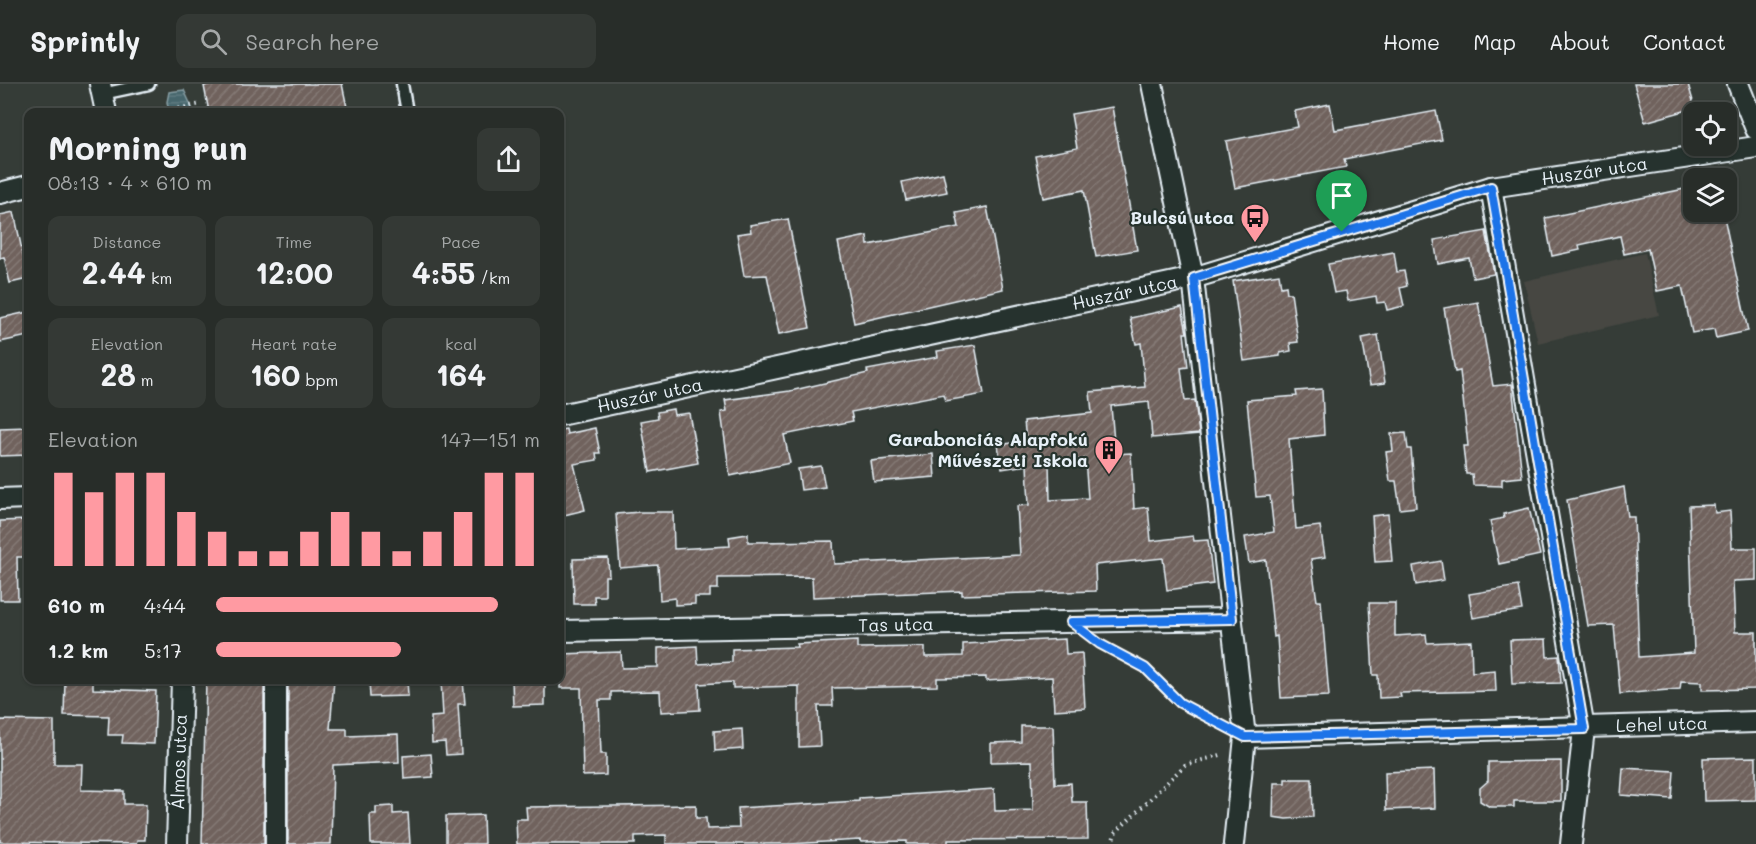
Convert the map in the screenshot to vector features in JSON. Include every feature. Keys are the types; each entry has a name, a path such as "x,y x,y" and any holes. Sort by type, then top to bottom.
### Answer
{"street":[{"path":"1152,84 1194,278 1245,737 1234,844"},
{"path":"1738,84 1756,129"},
{"name":"Huszár utca","path":"564,414 1194,278 1491,187 1756,147"},
{"path":"0,193 24,187"},
{"path":"1491,187 1584,729 1571,844"},
{"path":"0,500 24,498"},
{"name":"Tas utca","path":"564,631 1232,619"},
{"name":"Álmos utca","path":"177,844 182,684"},
{"path":"276,684 276,844"},
{"name":"Lehel utca","path":"1245,737 1584,729 1756,722"}],"lane":[{"path":"103,97 149,84"},
{"path":"402,84 406,108"}],"path":[{"path":"185,108 201,104"},
{"path":"1071,622 1100,644 1145,668 1180,703 1245,737 1226,753 1185,765 1115,833 1112,844"}],"shaded area":[{"path":"1645,253 1659,315 1538,343 1524,281"}],"water":[{"path":"184,90 192,108 168,108 169,92"}],"building":[{"path":"213,84 342,84 347,108 208,108 204,86"},
{"path":"1634,84 1688,84 1693,102 1683,102 1683,111 1645,122"},
{"path":"1330,104 1335,130 1436,111 1442,140 1344,159 1346,167 1235,188 1226,141 1298,127 1295,111"},
{"path":"1112,107 1137,250 1096,257 1084,190 1043,198 1035,156 1077,148 1071,114"},
{"path":"943,173 947,192 906,200 902,182"},
{"path":"1683,189 1683,222 1725,222 1748,331 1716,338 1714,329 1692,333 1682,286 1657,291 1648,249 1624,254 1620,236 1579,245 1580,250 1552,256 1545,218"},
{"path":"987,207 1003,289 854,323 838,242 867,236 868,245 959,227 956,213"},
{"path":"14,212 24,260 24,280 10,283 4,257 0,258 0,215"},
{"path":"788,219 810,328 779,334 767,275 744,276 737,234 751,232 750,225"},
{"path":"1486,231 1494,274 1473,278 1469,258 1438,264 1434,240"},
{"path":"1394,252 1397,272 1404,271 1407,286 1400,288 1404,306 1387,310 1385,302 1377,303 1376,296 1348,301 1346,291 1334,293 1328,264"},
{"path":"1279,274 1281,287 1286,286 1287,293 1291,293 1298,342 1290,343 1291,351 1280,353 1280,356 1244,361 1233,281"},
{"path":"1478,302 1493,386 1512,384 1522,477 1502,479 1502,486 1473,485 1472,474 1466,474 1463,446 1468,446 1460,371 1455,372 1444,308"},
{"path":"1182,307 1187,333 1184,333 1188,367 1181,368 1185,401 1195,400 1199,434 1152,438 1149,402 1111,406 1115,454 1131,453 1134,509 1148,507 1151,541 1193,536 1194,541 1208,540 1213,584 1167,590 1163,558 1095,565 1096,591 962,595 962,591 813,597 812,577 718,578 718,589 710,589 710,597 695,597 695,604 675,605 675,598 660,600 658,565 620,568 616,514 640,512 673,512 674,549 730,546 729,537 748,534 748,542 833,541 834,564 1020,555 1017,506 1029,505 1027,465 1002,469 998,445 1026,441 1024,421 1092,413 1090,392 1145,387 1141,343 1136,344 1130,318","holes":["1085,459 1088,498 1050,500 1049,463"]},
{"path":"24,313 24,337 0,342 0,318"},
{"path":"1378,335 1385,383 1370,385 1362,338"},
{"path":"975,345 984,394 946,401 944,394 851,412 853,421 784,435 790,463 730,476 721,412 727,411 725,400 790,391 868,373 867,370 938,357 937,351"},
{"path":"1322,389 1324,435 1289,439 1296,529 1320,526 1325,557 1311,559 1317,601 1321,601 1329,696 1281,698 1277,636 1274,637 1266,560 1249,563 1245,537 1274,532 1270,496 1256,497 1247,400 1297,396 1296,391"},
{"path":"673,409 674,415 689,413 698,463 650,472 641,421 658,418 657,412"},
{"path":"24,427 24,455 0,456 0,428"},
{"path":"595,428 600,453 596,453 597,460 574,464 585,510 564,515 564,429 566,429 567,434"},
{"path":"1406,433 1408,449 1411,449 1416,507 1400,509 1396,481 1390,481 1386,452 1393,451 1391,434"},
{"path":"933,454 935,477 874,482 871,461"},
{"path":"821,466 825,487 801,490 798,469"},
{"path":"1624,487 1628,517 1634,517 1639,657 1694,653 1689,506 1714,505 1715,513 1730,511 1732,548 1756,548 1756,580 1733,581 1735,632 1756,632 1756,689 1702,690 1702,682 1681,681 1680,689 1620,694 1614,625 1588,626 1567,500"},
{"path":"1529,508 1540,555 1499,564 1490,521 1504,518 1503,514"},
{"path":"1388,514 1392,561 1375,562 1372,516"},
{"path":"24,520 24,557 17,557 18,600 0,600 0,521"},
{"path":"608,558 609,576 605,576 605,596 594,596 595,604 574,604 573,559"},
{"path":"1441,561 1444,580 1416,585 1413,566"},
{"path":"1518,586 1522,610 1473,618 1469,594"},
{"path":"1369,603 1395,603 1395,636 1426,634 1427,643 1471,641 1472,672 1495,670 1496,691 1400,693 1401,697 1379,698 1378,675 1373,675"},
{"path":"1065,639 1066,654 1082,653 1085,708 1054,710 1052,677 986,681 986,677 937,678 937,686 832,688 833,706 818,706 820,746 799,747 799,686 733,688 733,682 699,684 700,710 661,712 660,691 611,692 611,700 599,700 601,754 606,754 606,775 583,776 581,688 560,688 560,684 564,684 564,654 621,652 622,668 658,667 658,648 697,646 698,664 732,662 732,649 798,647 797,644 857,641 857,648 925,647 925,657 963,656 963,644"},
{"path":"1546,639 1547,657 1559,656 1561,683 1512,684 1510,640"},
{"path":"65,684 93,684 93,689 156,691 154,744 122,743 123,735 108,735 109,716 64,715"},
{"path":"206,684 264,684 264,844 202,844"},
{"path":"288,684 334,684 330,729 347,729 347,736 398,734 399,762 333,765 331,844 288,844"},
{"path":"369,684 407,684 408,696 370,697"},
{"path":"441,684 463,684 465,704 458,704 461,754 446,755 445,742 432,743 431,717 443,716"},
{"path":"512,684 545,684 545,705 513,706"},
{"path":"0,720 54,721 54,764 82,764 81,790 124,791 124,804 146,804 145,840 137,840 136,844 0,842"},
{"path":"1021,726 1053,726 1055,784 1071,783 1072,802 1087,802 1088,839 948,840 948,844 907,844 907,841 861,842 860,840 790,844 666,844 666,835 635,836 635,844 517,844 516,819 527,819 526,807 696,805 696,818 706,818 707,829 739,828 738,808 859,801 859,798 994,789 995,811 1033,810 1032,761 991,762 991,743 1021,742"},
{"path":"742,729 743,749 715,751 714,731"},
{"path":"431,754 433,777 404,779 403,756"},
{"path":"1756,757 1756,800 1704,801 1703,758"},
{"path":"1561,761 1561,801 1514,801 1514,807 1490,807 1480,801 1480,788 1488,781 1488,762"},
{"path":"1623,768 1674,771 1672,799 1621,795"},
{"path":"1434,770 1435,808 1386,810 1385,772"},
{"path":"1285,779 1312,779 1313,817 1286,819 1273,817 1274,783 1285,783"},
{"path":"393,806 393,814 408,813 410,844 371,844 370,814 376,814 376,807"},
{"path":"483,815 484,844 446,844 446,816"}],"place":[{"name":"Bulcsú utca","path":"1255,244"},
{"name":"Garabonciás Alapfokú Művészeti Iskola","path":"1109,476"}],"route":[{"path":"1491,187 1584,729 1245,737 1180,703 1145,668 1100,644 1071,622 1232,619 1194,278 1342,232 1491,187"}]}
